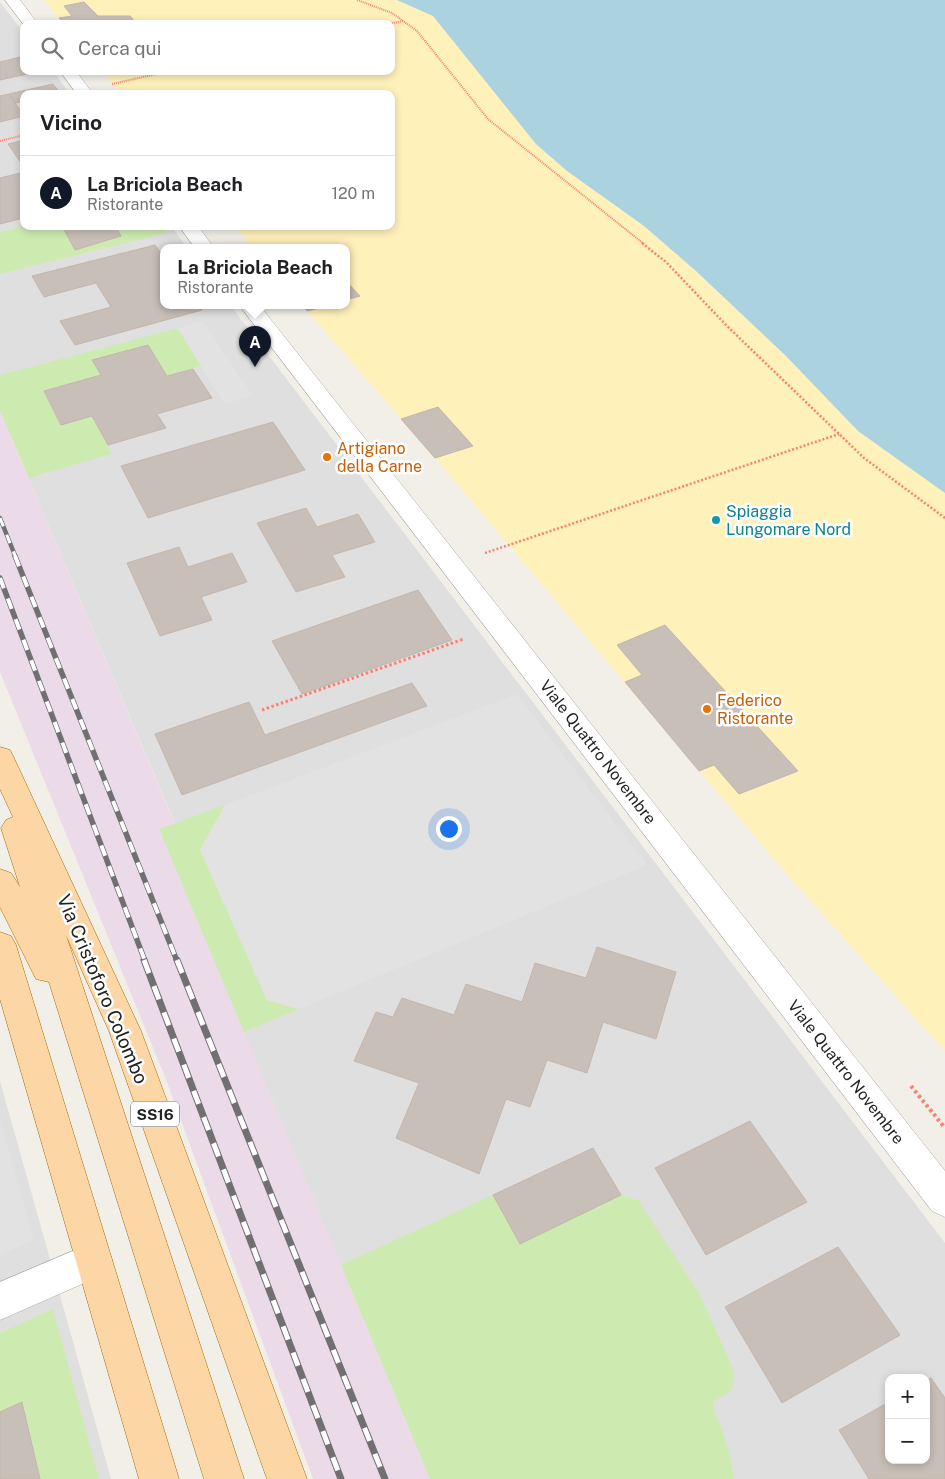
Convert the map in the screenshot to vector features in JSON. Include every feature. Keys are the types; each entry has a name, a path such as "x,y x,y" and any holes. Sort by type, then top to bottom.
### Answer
{"main road":[{"name":"Via Cristoforo Colombo","path":"0,758 125,1031 288,1479"},
{"path":"0,779 224,1479"},
{"path":"0,882 14,903 86,1046"},
{"path":"0,945 159,1479"}],"street":[{"path":"12,0 28,20"},
{"path":"71,75 82,90"},
{"path":"191,230 202,244"},
{"name":"Viale Quattro Novembre","path":"252,309 945,1199"},
{"path":"0,1301 94,1260"}],"path":[{"path":"357,0 392,13 417,31 488,119 666,262 727,326 864,458 945,518"},
{"path":"395,23 403,21"},
{"path":"104,86 152,75"},
{"path":"0,141 20,136"},
{"path":"482,554 839,434"},
{"path":"262,710 472,636"}],"shaded area":[{"path":"0,2 20,28 20,75 56,75 67,90 20,90 20,230 174,230 184,244 160,244 160,309 233,309 945,1243 945,1479 430,1479 159,829 175,823 0,411"},
{"path":"203,321 253,396 224,404 178,328"},
{"path":"0,411 175,824 160,830 430,1479 313,1479 165,1077 0,672"},
{"path":"517,694 647,865 299,1009 267,1000 200,850 225,805"},
{"path":"0,1081 55,1277 111,1479 0,1479"},
{"path":"0,1119 34,1240 0,1255"}],"green space":[{"path":"20,227 20,230 64,230 75,250 121,236 117,230 165,230 167,233 0,274 0,232"},
{"path":"178,328 202,366 167,376 148,345 93,360 101,375 44,391 61,425 92,416 112,454 29,478 0,411 0,375"},
{"path":"225,805 200,850 267,1000 299,1009 244,1032 159,829"},
{"path":"493,1195 520,1244 621,1195 638,1200 699,1293 732,1366 734,1378 731,1391 714,1401 714,1412 727,1446 734,1479 430,1479 341,1265"},
{"path":"53,1309 99,1479 40,1479 23,1402 0,1412 0,1333"}],"sand":[{"name":"Spiaggia Lungomare Nord","path":"44,0 397,0 433,16 536,144 567,171 644,226 696,271 786,356 858,431 945,493 945,1051 791,879 435,458 473,446 438,407 401,419 306,309 350,309 350,244 250,244 237,230 395,230 395,90 118,90 105,75 395,75 395,20 61,20"}],"water":[{"path":"397,0 945,0 945,493 858,431 786,356 696,271 644,226 567,171 536,144 433,16"}],"building":[{"path":"84,2 98,16 130,16 134,20 61,20 59,18 72,16 64,6"},
{"path":"20,57 20,75 23,75 0,80 0,62"},
{"path":"53,84 58,90 27,90"},
{"path":"20,92 20,102 16,103 9,94"},
{"path":"9,94 20,110 20,117 0,122 0,96"},
{"path":"20,141 20,162 8,144"},
{"path":"20,173 20,219 0,224 0,178"},
{"path":"64,230 117,230 121,236 75,250"},
{"path":"155,245 160,252 160,309 202,310 75,345 60,321 111,307 96,283 44,297 32,276"},
{"path":"350,285 360,296 350,299"},
{"path":"148,345 167,376 193,369 212,398 157,414 166,428 108,445 92,416 61,425 44,391 101,375 92,360"},
{"path":"438,407 473,446 435,458 401,419"},
{"path":"273,422 305,470 148,518 121,466"},
{"path":"306,508 317,527 358,514 375,542 332,555 345,577 296,592 257,523"},
{"path":"179,547 188,567 232,553 247,582 201,597 212,620 160,636 127,563"},
{"path":"418,590 452,640 302,694 272,641"},
{"path":"665,625 798,771 739,794 714,765 699,771 625,682 642,675 617,645"},
{"path":"412,683 427,706 182,795 155,734 249,702 265,735"},
{"path":"597,947 676,972 656,1039 603,1022 587,1073 547,1060 530,1107 506,1099 479,1174 396,1138 419,1083 354,1061 376,1012 393,1017 402,998 454,1015 466,984 522,1002 535,963 586,978"},
{"path":"750,1121 807,1202 706,1255 655,1168"},
{"path":"593,1148 621,1195 520,1244 493,1195"},
{"path":"838,1247 900,1335 782,1403 725,1307"},
{"path":"930,1379 945,1398 945,1479 869,1479 839,1430 885,1404 885,1464 930,1464"},
{"path":"22,1402 40,1479 0,1479 0,1412"}],"railway":[{"path":"0,518 16,558"},
{"path":"15,556 177,961"},
{"path":"0,578 145,961"},
{"path":"144,960 341,1479"},
{"path":"177,960 385,1479"}],"place":[{"name":"La Briciola Beach","path":"255,367"},
{"name":"Artigiano della Carne","path":"327,457"},
{"name":"Spiaggia Lungomare Nord","path":"716,520"},
{"name":"Federico Ristorante","path":"707,709"}]}
